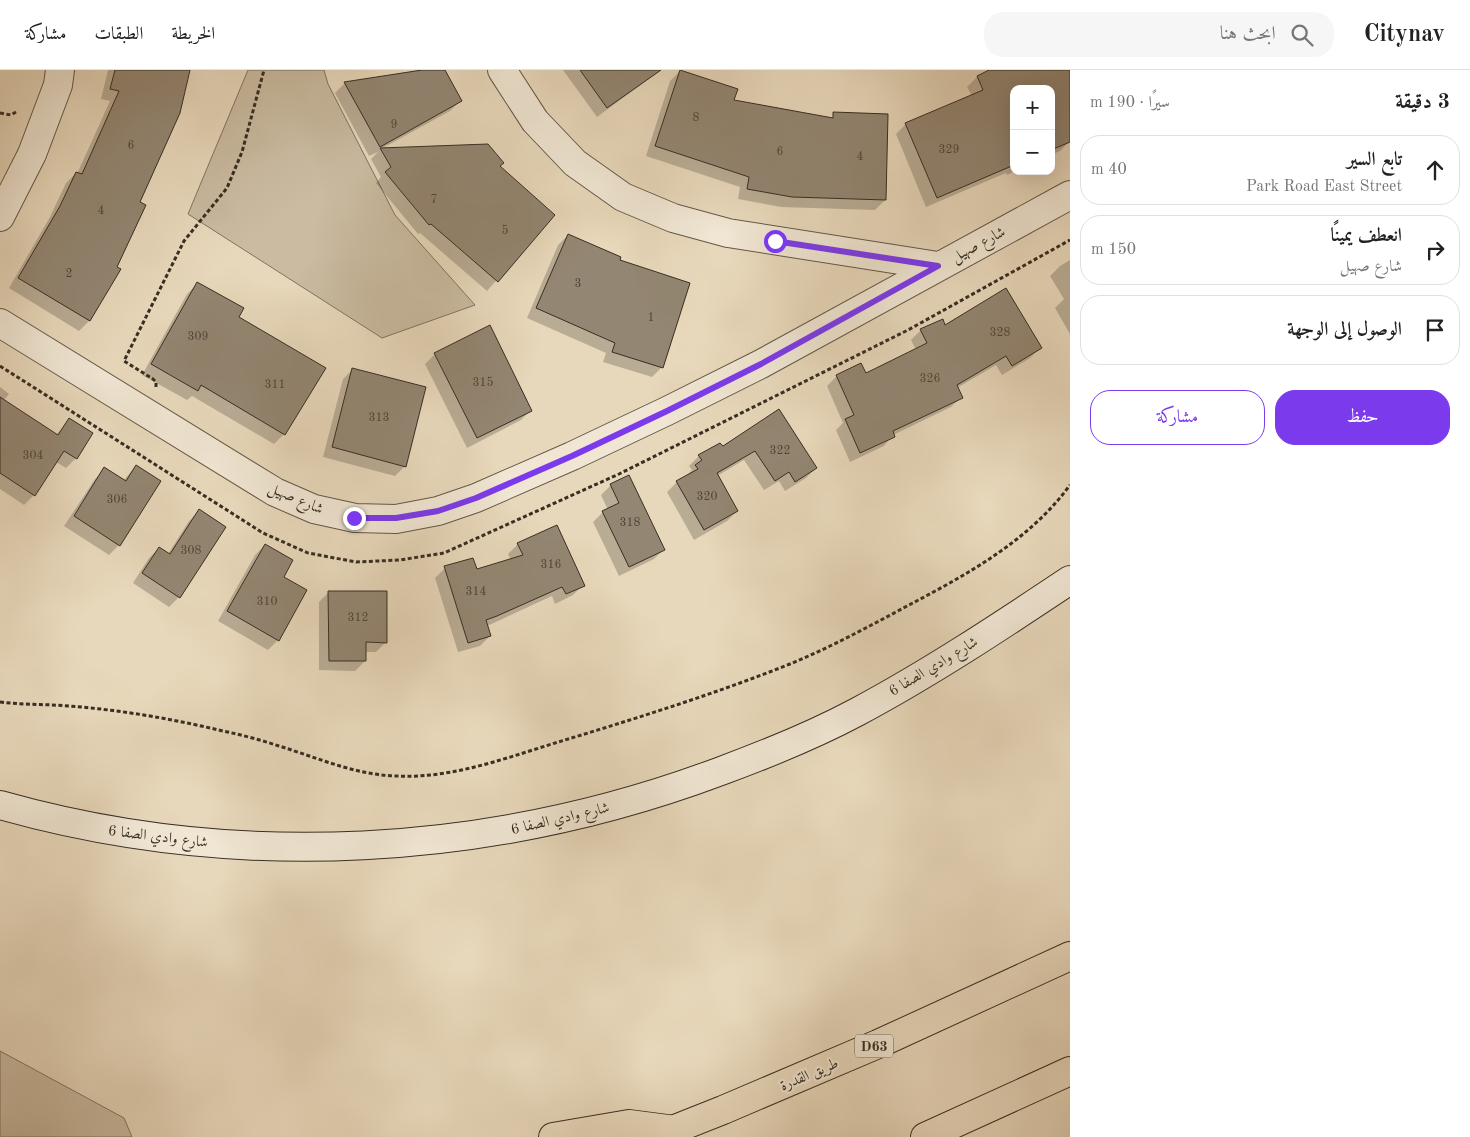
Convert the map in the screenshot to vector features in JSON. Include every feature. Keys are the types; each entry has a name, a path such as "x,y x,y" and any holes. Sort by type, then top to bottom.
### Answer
{"main road":[{"name":"طريق القدرة","path":"665,1133 878,1044 1070,956"},
{"path":"925,1137 1070,1071"},
{"path":"553,1137 629,1124 665,1133"}],"street":[{"path":"0,217 32,154 58,85 60,70"},
{"path":"502,70 534,121 575,163 624,197 673,218 728,233 938,266"},
{"name":"شارع صهيل","path":"0,323 275,492 314,509 354,518 396,518 438,511 476,498 572,456 667,411 761,364 1070,195"},
{"name":"شارع وادي الصفا 6","path":"0,805 48,818 147,837 224,844 312,848 400,844 494,833 578,816 677,788 766,754 856,713 948,659 1070,580"}],"path":[{"path":"143,411 154,391 156,382 124,361 184,241 227,188 242,152 264,70"},
{"path":"0,366 263,533 308,552 356,562 400,560 444,553 619,474 908,330 1070,240"},
{"path":"0,702 70,706 171,720 247,737 362,772 404,776 430,776 463,770 632,720 792,663 880,621 948,585 991,559 1029,530 1070,485"}],"shaded area":[{"path":"248,70 324,70 328,84 395,215 475,305 382,338 188,214"},
{"path":"0,1051 124,1118 132,1137 0,1137"}],"building":[{"path":"115,70 190,70 180,113 140,202 146,205 117,267 121,269 90,321 18,278 60,206 76,172 82,174 119,91 110,89"},
{"path":"422,70 445,70 462,101 380,147 344,82"},
{"path":"580,70 661,70 607,108"},
{"path":"680,70 738,89 734,100 833,118 833,112 888,114 886,200 792,197 747,189 749,177 655,146"},
{"path":"989,70 1070,70 1070,142 1055,148 1055,85 1010,85 1010,167 937,198 905,123 983,90 977,76"},
{"path":"488,144 504,163 500,166 555,215 498,282 431,224 429,225 385,172 391,167 380,148"},
{"path":"568,234 621,257 620,260 690,283 663,368 612,352 615,343 536,308"},
{"path":"197,282 244,308 239,317 326,368 285,435 201,385 198,391 151,364"},
{"path":"1006,288 1042,348 1012,366 1006,356 957,385 963,398 893,431 895,437 860,453 845,419 854,415 836,375 861,363 866,373 927,343 920,329 943,319 945,325"},
{"path":"490,325 532,411 477,438 434,353"},
{"path":"352,368 426,387 406,467 332,447"},
{"path":"0,397 58,435 69,418 93,433 77,459 64,451 35,496 0,473"},
{"path":"779,409 817,468 795,482 789,472 775,481 755,451 717,473 738,511 704,530 676,481 698,469 695,465 702,460 698,455 720,443 723,446"},
{"path":"136,465 161,481 120,546 74,516 104,467 126,481"},
{"path":"629,475 665,550 629,567 602,511 619,503 610,484"},
{"path":"199,509 226,527 180,598 142,573 159,547 170,554"},
{"path":"557,525 585,586 566,594 562,587 486,620 491,636 468,643 444,566 473,558 477,569 523,555 517,543"},
{"path":"265,544 293,560 284,577 307,590 279,641 227,611"},
{"path":"328,591 387,591 387,643 366,642 366,661 329,661"}],"route":[{"path":"354,518 396,518 438,511 476,498 572,456 761,364 938,266 775,241"}]}
